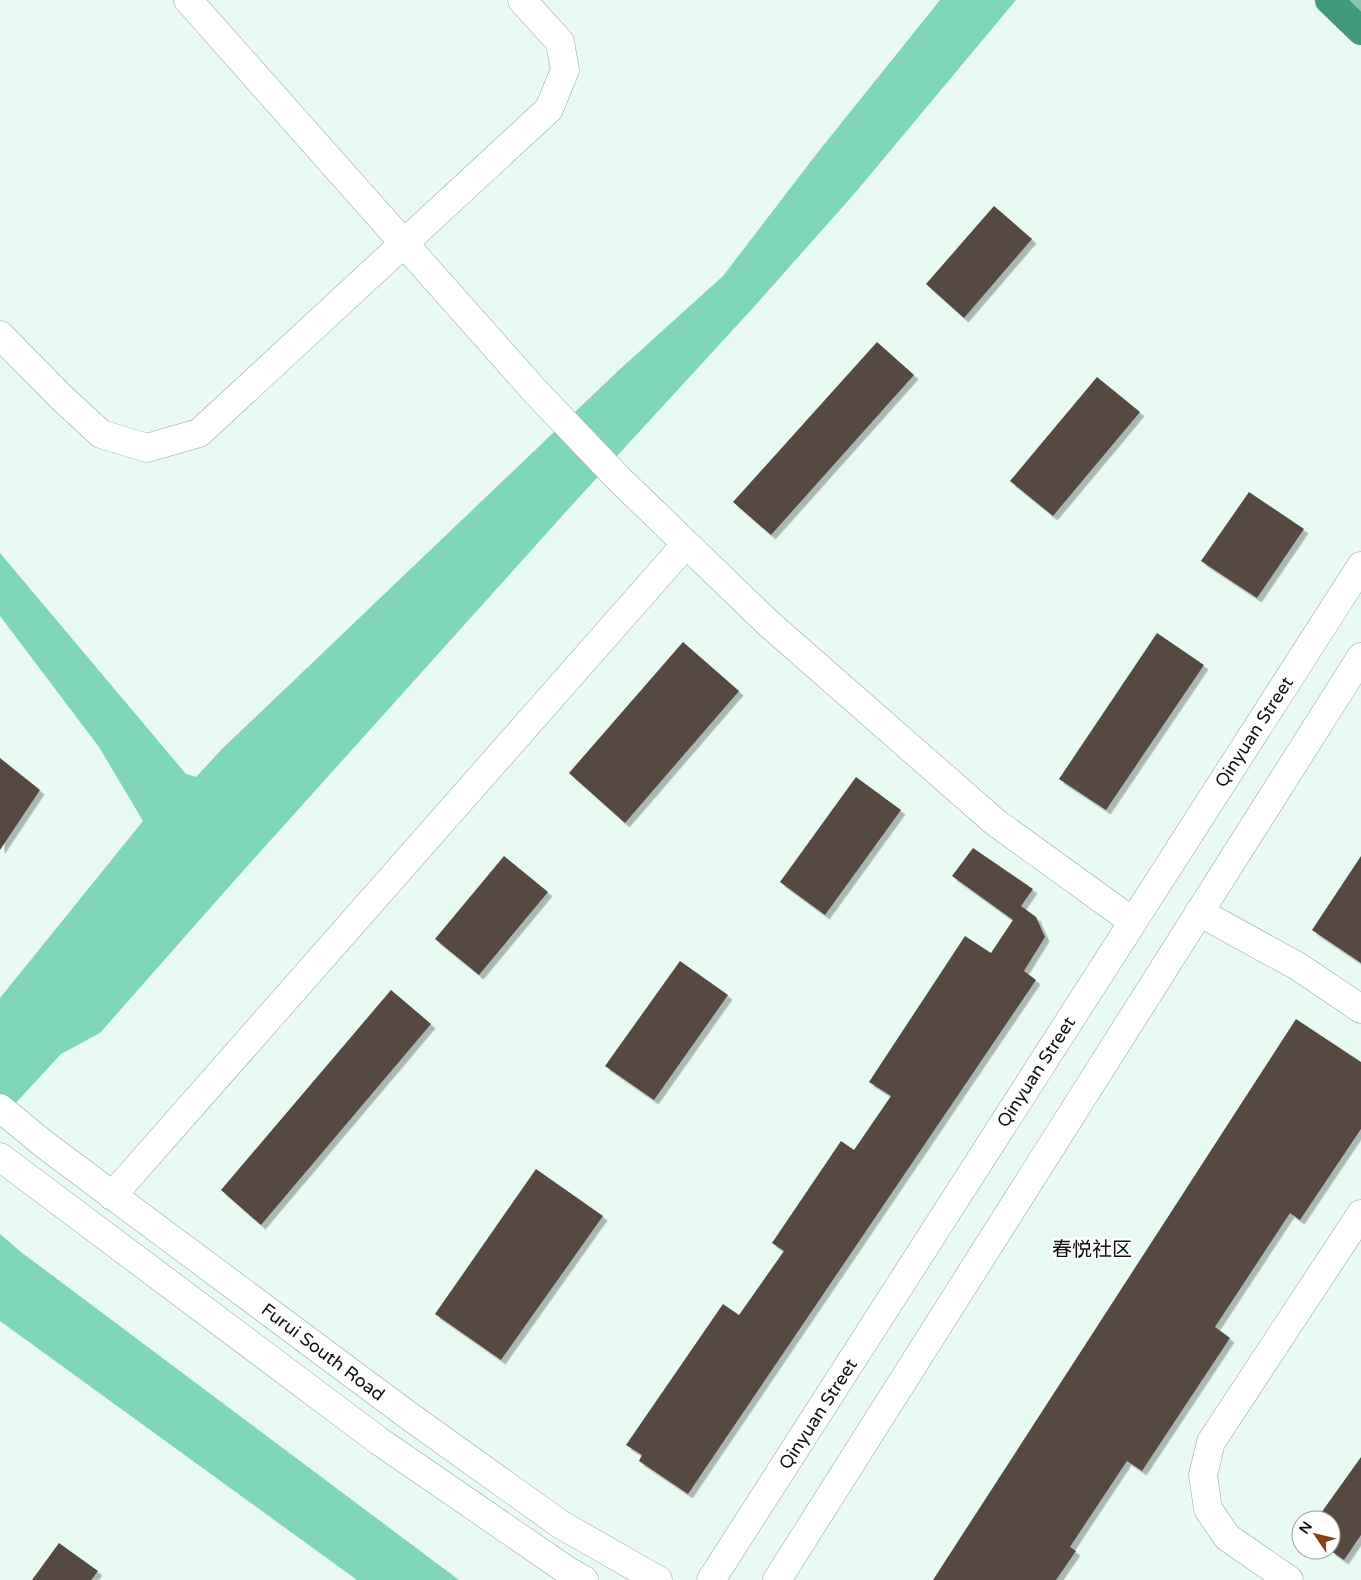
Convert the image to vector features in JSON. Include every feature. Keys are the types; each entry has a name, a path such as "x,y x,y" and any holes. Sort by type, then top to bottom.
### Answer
{"highway":[{"path":"1329,0 1361,31"}],"street":[{"path":"188,0 534,390 619,479 768,623 995,822 1132,921"},
{"path":"0,335 60,397 101,434 147,448 199,433 549,110 566,70 560,42 522,0"},
{"path":"112,1196 686,544"},
{"name":"Qinyuan Street","path":"712,1580 1132,921 1361,566"},
{"path":"777,1580 1361,657"},
{"path":"1200,912 1299,967 1361,1010"},
{"name":"Furui South Road","path":"0,1108 24,1129 112,1196 405,1413 560,1524 658,1580"},
{"path":"0,1157 379,1441 565,1569 584,1580"},
{"path":"1290,1580 1227,1537 1208,1509 1203,1475 1211,1442 1361,1214"}],"shaded area":[{"path":"940,0 1016,0 855,193 234,881 100,1033 61,1054 0,1120 0,998 143,821 99,747 0,616 0,553 186,774 196,777 223,748 619,370 723,276 818,152"},
{"path":"0,1234 21,1252 459,1580 357,1580 0,1321"}],"building":[{"path":"994,206 1032,239 964,318 926,284"},
{"path":"877,342 914,375 771,535 733,502"},
{"path":"1097,377 1140,412 1053,516 1010,481"},
{"path":"1249,492 1304,529 1257,598 1201,561"},
{"path":"1157,633 1204,665 1106,810 1059,779"},
{"path":"683,642 739,691 625,823 569,773"},
{"path":"0,758 40,790 0,850"},
{"path":"856,777 901,810 825,915 780,882"},
{"path":"973,848 1033,889 1021,906 1036,917 1045,937 1024,971 1036,980 688,1494 639,1461 642,1455 626,1445 723,1304 739,1315 784,1251 772,1243 841,1141 854,1150 891,1096 869,1082 965,936 991,953 1013,920 952,876"},
{"path":"504,856 548,892 479,975 435,939"},
{"path":"1361,856 1361,963 1312,930"},
{"path":"680,961 728,995 654,1100 605,1066"},
{"path":"391,990 431,1024 261,1225 221,1190"},
{"path":"1296,1019 1361,1062 1361,1129 1300,1220 1290,1213 1215,1327 1230,1338 1142,1471 1127,1461 1070,1547 1076,1551 1056,1580 933,1580"},
{"path":"536,1169 603,1216 501,1360 435,1314"},
{"path":"1361,1457 1361,1535 1344,1560 1341,1558 1341,1510 1323,1510"},
{"path":"59,1543 98,1571 91,1580 32,1580"}],"district":[{"name":"春悦社区","path":"1092,1250"}]}
